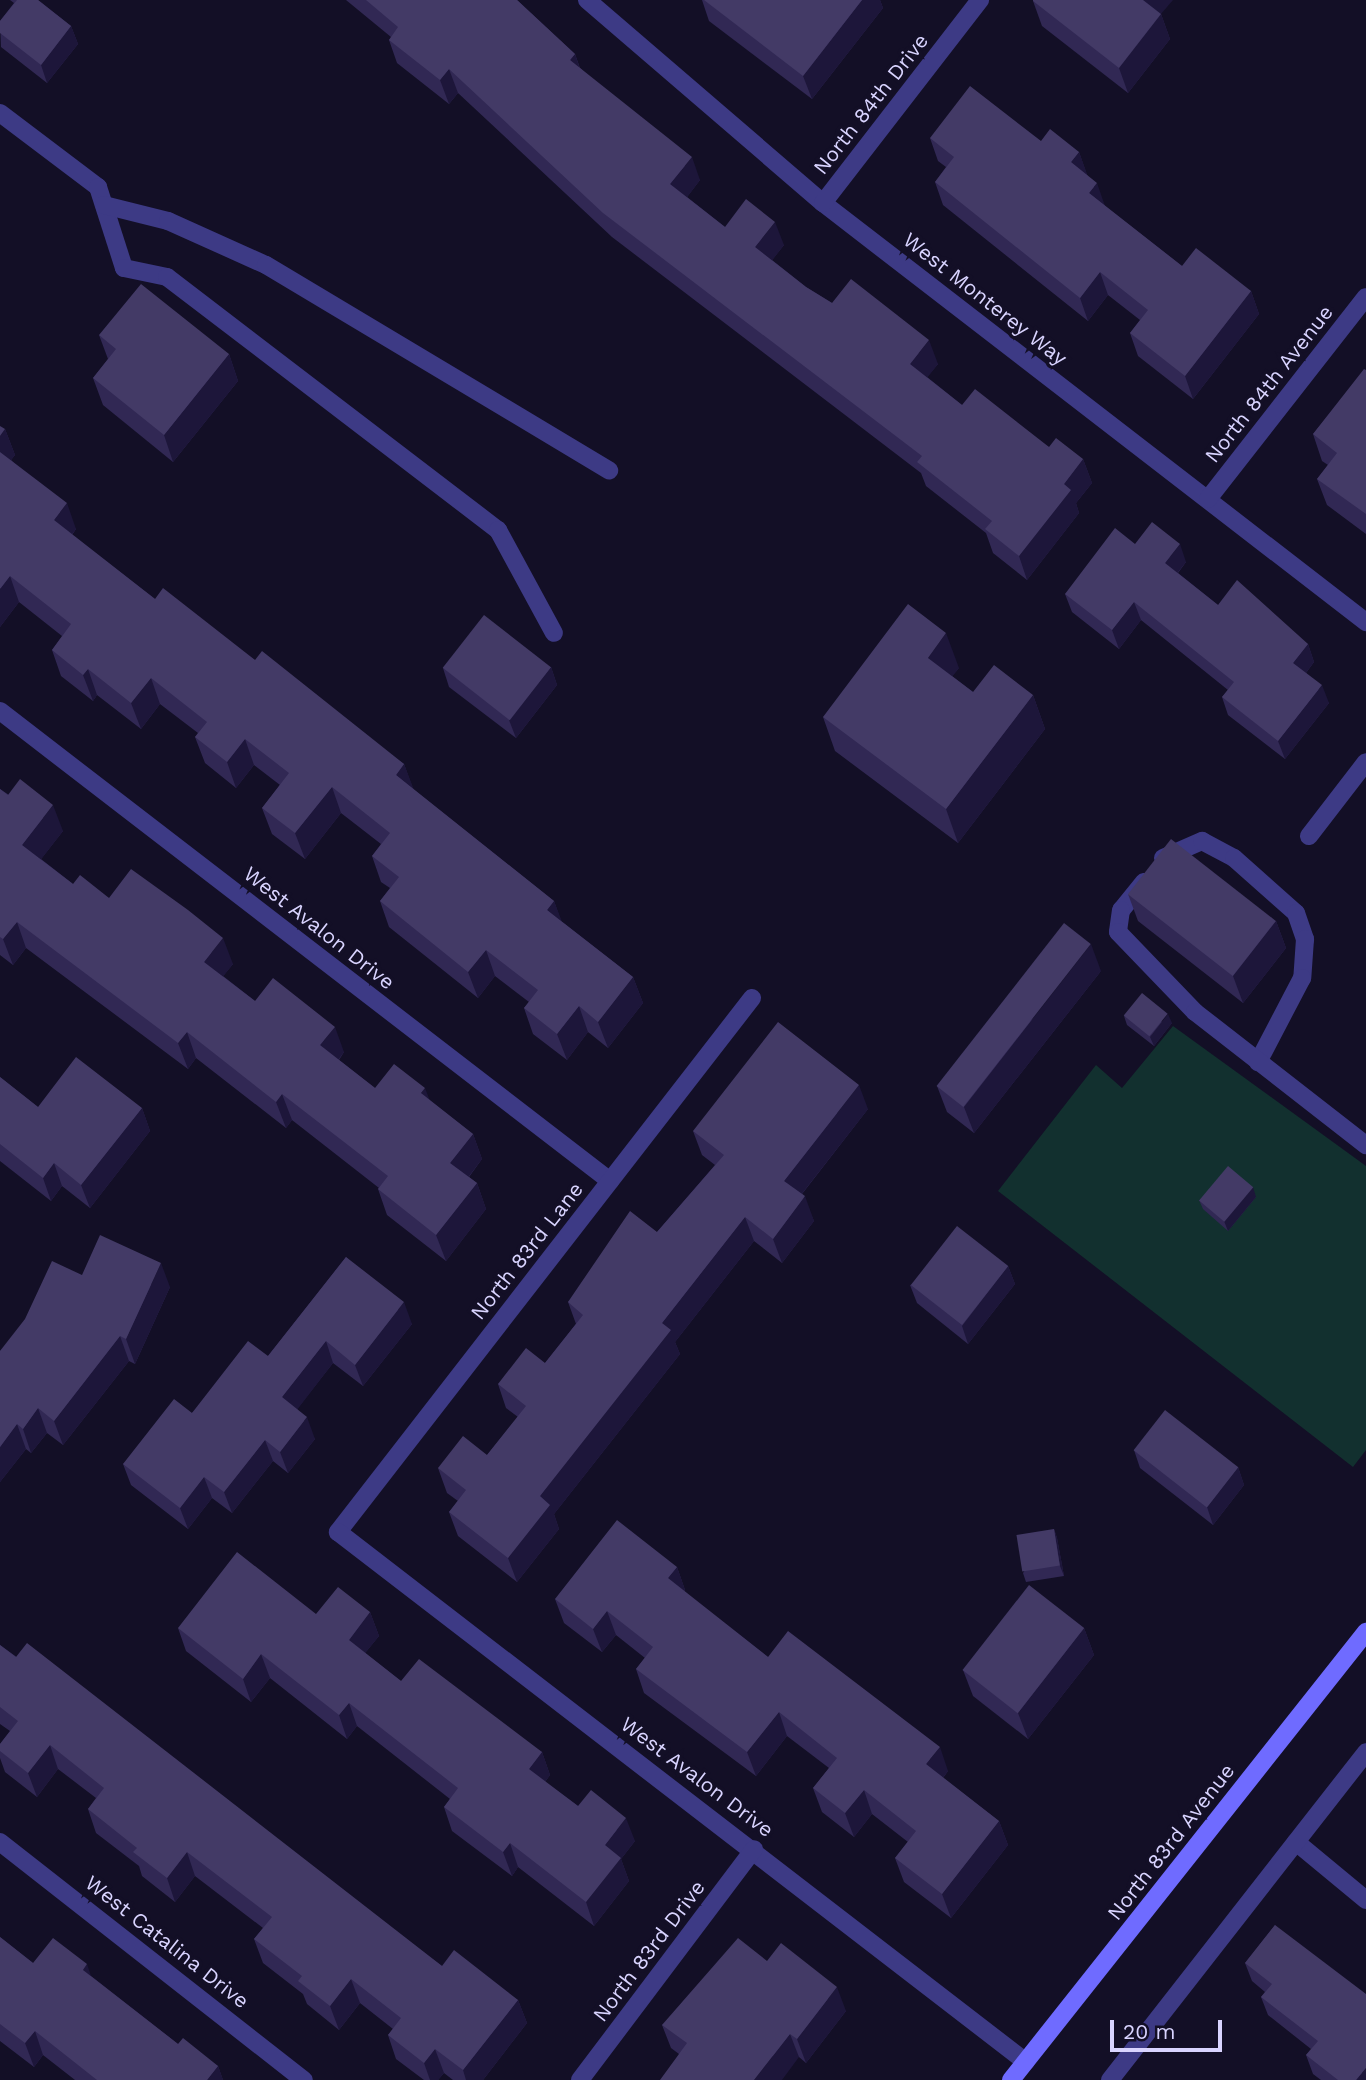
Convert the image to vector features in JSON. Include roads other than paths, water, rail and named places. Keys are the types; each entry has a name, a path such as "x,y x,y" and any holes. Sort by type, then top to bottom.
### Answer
{"main road":[{"name":"North 83rd Avenue","path":"1011,2080 1366,1632"}],"street":[{"name":"West Monterey Way","path":"587,0 823,203 1366,622"},
{"name":"North 84th Drive","path":"823,203 980,0"},
{"path":"0,113 98,187 124,268 167,277 498,530 554,633"},
{"path":"104,205 168,221 266,265 609,470"},
{"name":"North 84th Avenue","path":"1208,499 1366,296"},
{"name":"West Avalon Drive","path":"0,711 610,1181"},
{"path":"1309,836 1366,762"},
{"path":"1258,1062 1302,978 1305,939 1296,914 1234,858 1202,841 1169,851 1121,910 1118,932 1195,1012 1258,1062 1366,1145"},
{"name":"North 83rd Lane","path":"338,1532 752,998"},
{"name":"West Avalon Drive","path":"338,1532 754,1849 1026,2062"},
{"path":"1110,2080 1366,1752"},
{"name":"West Catalina Drive","path":"0,1842 304,2080"},
{"path":"1296,1842 1366,1900"},
{"name":"North 83rd Drive","path":"580,2080 754,1849"}]}
